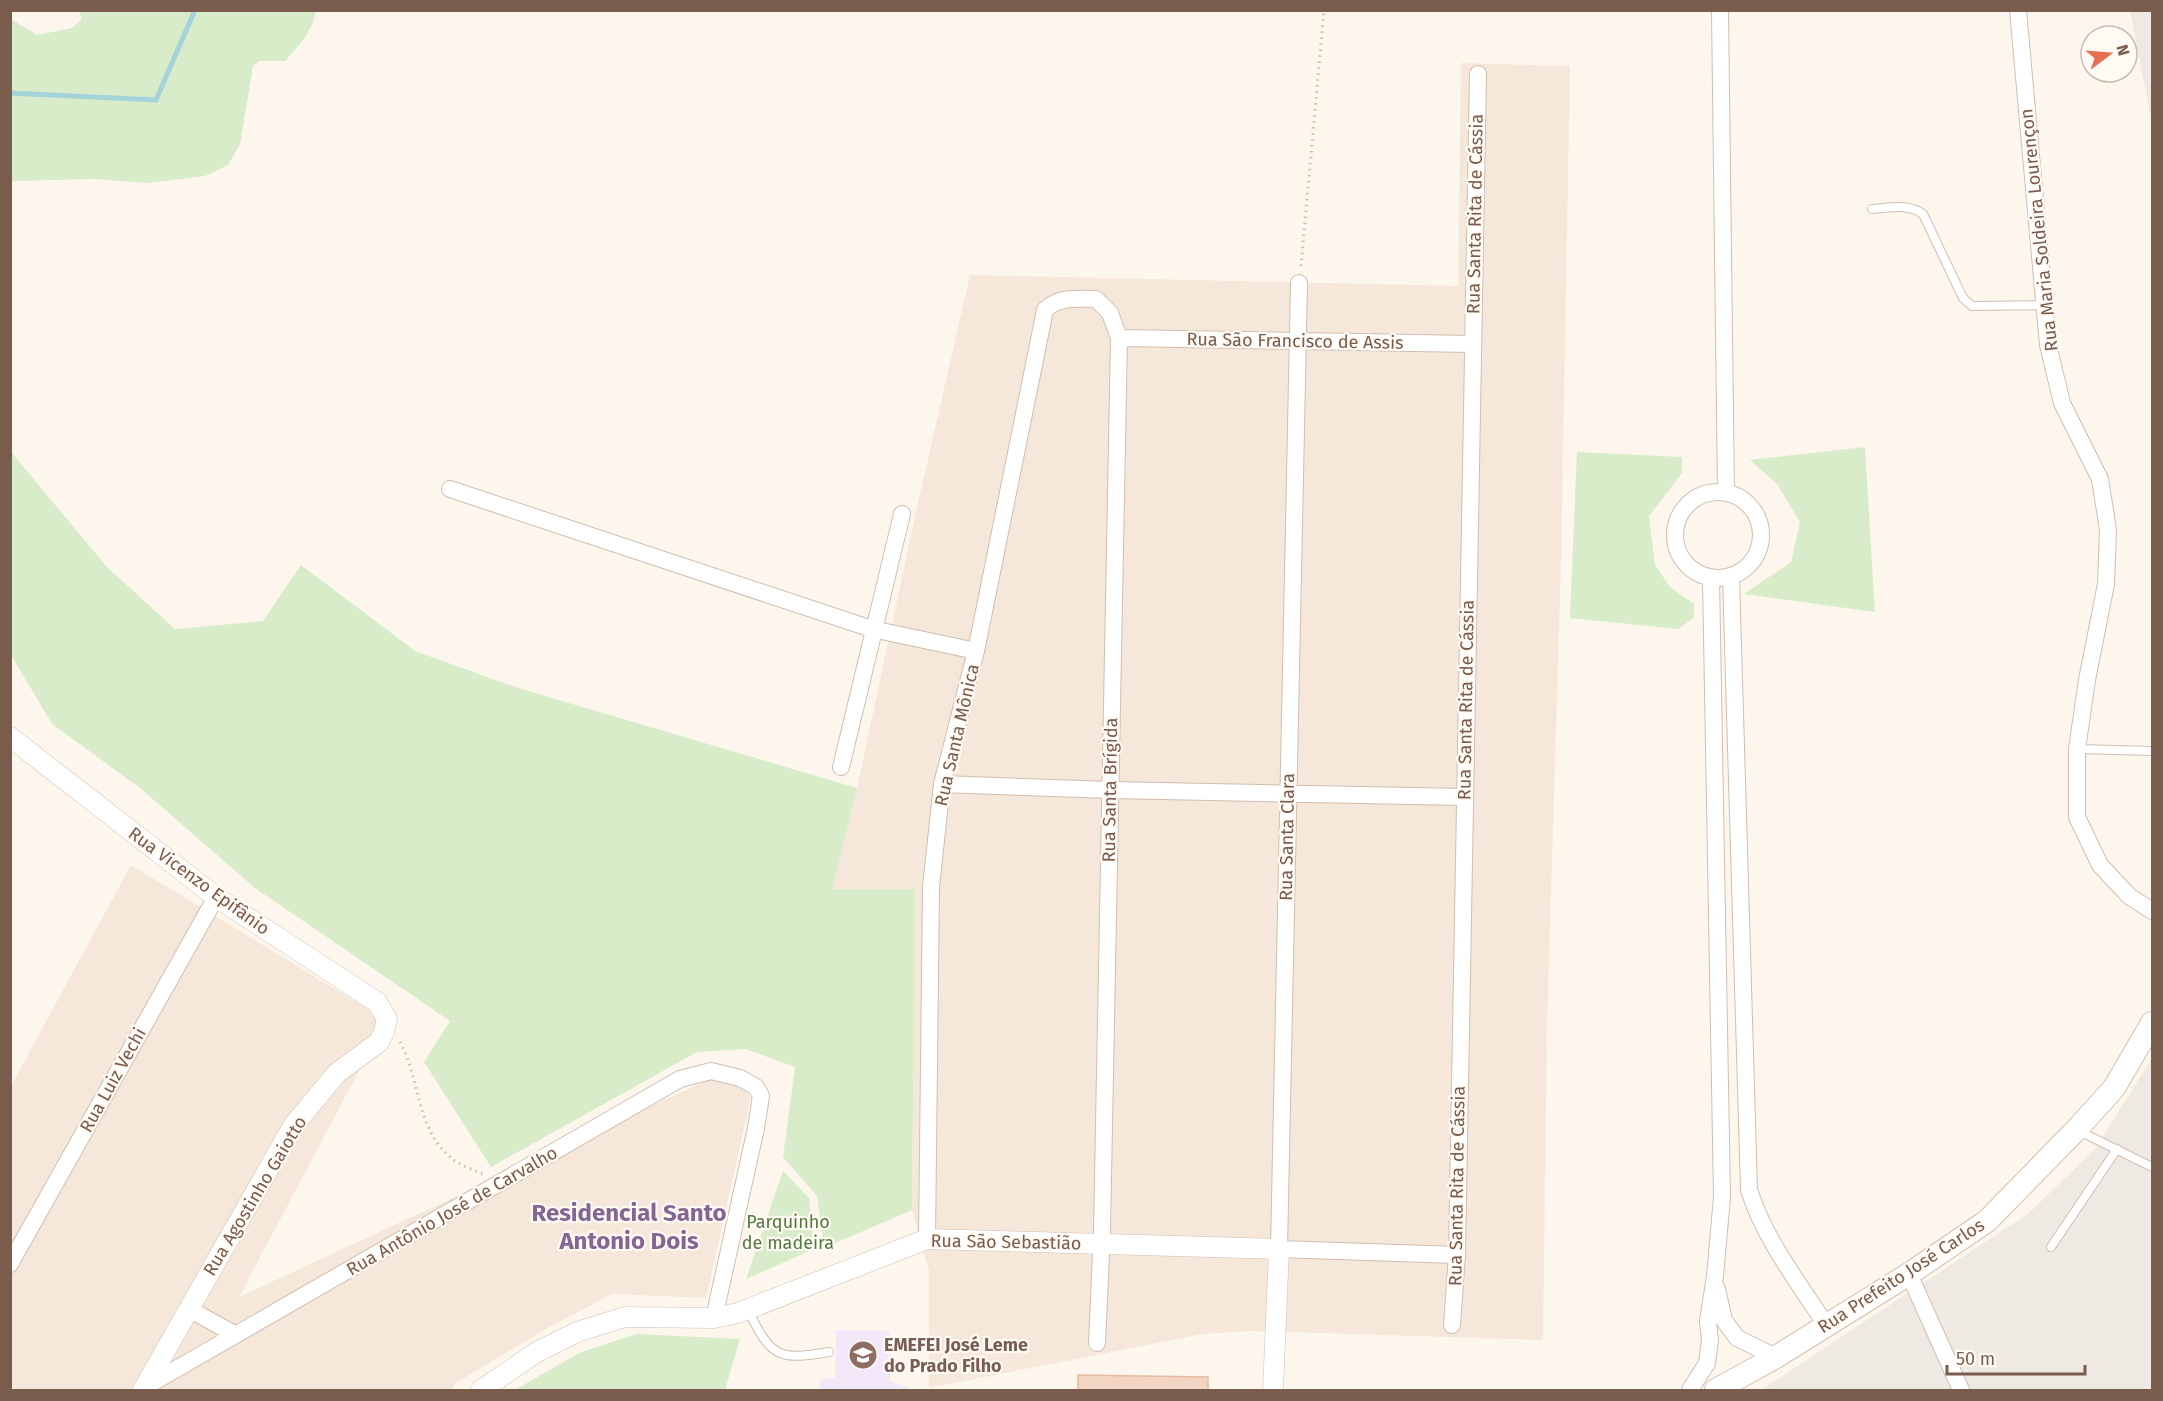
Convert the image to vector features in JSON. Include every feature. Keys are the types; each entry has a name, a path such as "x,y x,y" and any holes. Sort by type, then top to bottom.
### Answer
{"main road":[{"name":"Rua Prefeito José Carlos","path":"1716,1390 1776,1357 1909,1274 1988,1221 2114,1088 2152,1023"}],"street":[{"path":"1720,10 1726,493"},
{"name":"Rua Maria Soldeira Lourençon","path":"2018,10 2048,345 2062,403 2100,479 2108,530 2106,584 2087,680 2078,749 2077,817 2100,866 2129,896 2152,911"},
{"name":"Rua Santa Rita de Cássia","path":"1452,1325 1456,1255 1478,74"},
{"name":"Rua Santa Clara","path":"1273,1390 1279,1249 1299,283"},
{"name":"Rua Santa Brígida","path":"1045,310 1052,303 1061,299 1096,299 1110,313 1119,338 1101,1244 1097,1343"},
{"name":"Rua Santa Mônica","path":"927,1239 931,887 942,784 976,651 1045,310"},
{"name":"Rua São Francisco de Assis","path":"1119,338 1472,344"},
{"path":"450,489 874,630 976,651"},
{"path":"1726,493 1740,498 1751,507 1758,519 1762,533 1760,547 1754,560 1744,570 1731,577 1710,578 1697,573 1686,564 1678,552 1675,538 1677,523 1683,510 1693,500 1706,494 1726,493"},
{"path":"841,767 902,514"},
{"path":"1731,577 1749,1190 1756,1214 1769,1239 1826,1325"},
{"path":"1690,1390 1707,1363 1710,1340 1708,1321 1715,1276 1722,1197 1710,578"},
{"name":"Rua Vicenzo Epifânio","path":"10,737 216,897 378,1002 387,1019"},
{"path":"942,784 1110,790 1464,797"},
{"name":"Rua Luiz Vechi","path":"10,1264 216,897"},
{"name":"Rua Agostinho Gaiotto","path":"144,1389 293,1126 337,1073 379,1042 387,1019"},
{"name":"Rua Antônio José de Carvalho","path":"144,1389 680,1079 711,1071 740,1078 756,1087 761,1096 714,1318"},
{"name":"Rua São Sebastião","path":"481,1390 537,1352 577,1332 625,1317 714,1318 748,1309 927,1239 1456,1255"},
{"path":"1909,1274 1961,1390"},
{"path":"1715,1276 1724,1320 1737,1338 1776,1357"},
{"path":"189,1309 236,1335"}],"lane":[{"path":"1872,209 1907,207 1916,208 1923,214 1963,298 1972,306 2044,305"},
{"path":"2078,749 2152,751"},
{"path":"2076,1130 2152,1167"},
{"path":"2050,1247 2117,1149"},
{"path":"748,1309 757,1328 771,1346 783,1356 802,1357 829,1352"}],"path":[{"path":"1299,283 1324,10"},
{"path":"387,1019 408,1056 424,1114 433,1137 450,1157 481,1173 505,1180"}],"shaded area":[{"path":"2130,11 2152,11 2152,123 2139,57 2139,24 2133,24"},
{"path":"1461,63 1570,66 1561,565 1547,1026 1543,1340 1250,1331 1203,1334 929,1388 929,1271 912,1210 914,978 831,889 857,788 970,275 1458,286"},
{"path":"131,865 386,1020 239,1297 712,1078 742,1088 751,1097 706,1298 612,1294 544,1330 456,1383 451,1390 11,1390 11,1086"},
{"path":"2152,1058 2152,1390 1761,1390 2029,1213 2095,1149"},
{"name":"EMEFEI José Leme do Prado Filho","path":"836,1330 890,1331 890,1381 907,1387 907,1390 820,1390 820,1379 835,1378"}],"green space":[{"path":"80,10 316,11 300,44 285,61 259,61 253,66 240,144 228,165 205,176 148,183 95,179 11,181 11,19 37,35 72,28 81,20"},
{"path":"1865,447 1875,612 1744,594 1791,562 1800,522 1777,484 1750,460"},
{"path":"11,452 107,567 175,629 263,621 301,565 415,651 518,688 857,788 832,889 915,889 912,1210 824,1248 817,1196 783,1157 795,1067 746,1049 697,1052 491,1167 424,1062 450,1021 255,888 140,788 52,724 11,655"},
{"path":"1577,452 1682,457 1682,473 1649,516 1655,565 1670,587 1694,604 1694,618 1678,629 1570,618"},
{"name":"Parquinho de madeira","path":"783,1171 809,1198 814,1249 746,1279"},
{"path":"636,1334 740,1339 725,1390 515,1390 579,1353"}],"building":[{"path":"1078,1375 1208,1377 1208,1390 1078,1390"}],"waterway":[{"path":"10,93 156,100 195,10"}],"place":[{"name":"EMEFEI José Leme do Prado Filho","path":"863,1355"}],"district":[{"name":"Residencial Santo Antonio Dois","path":"629,1227"}]}
